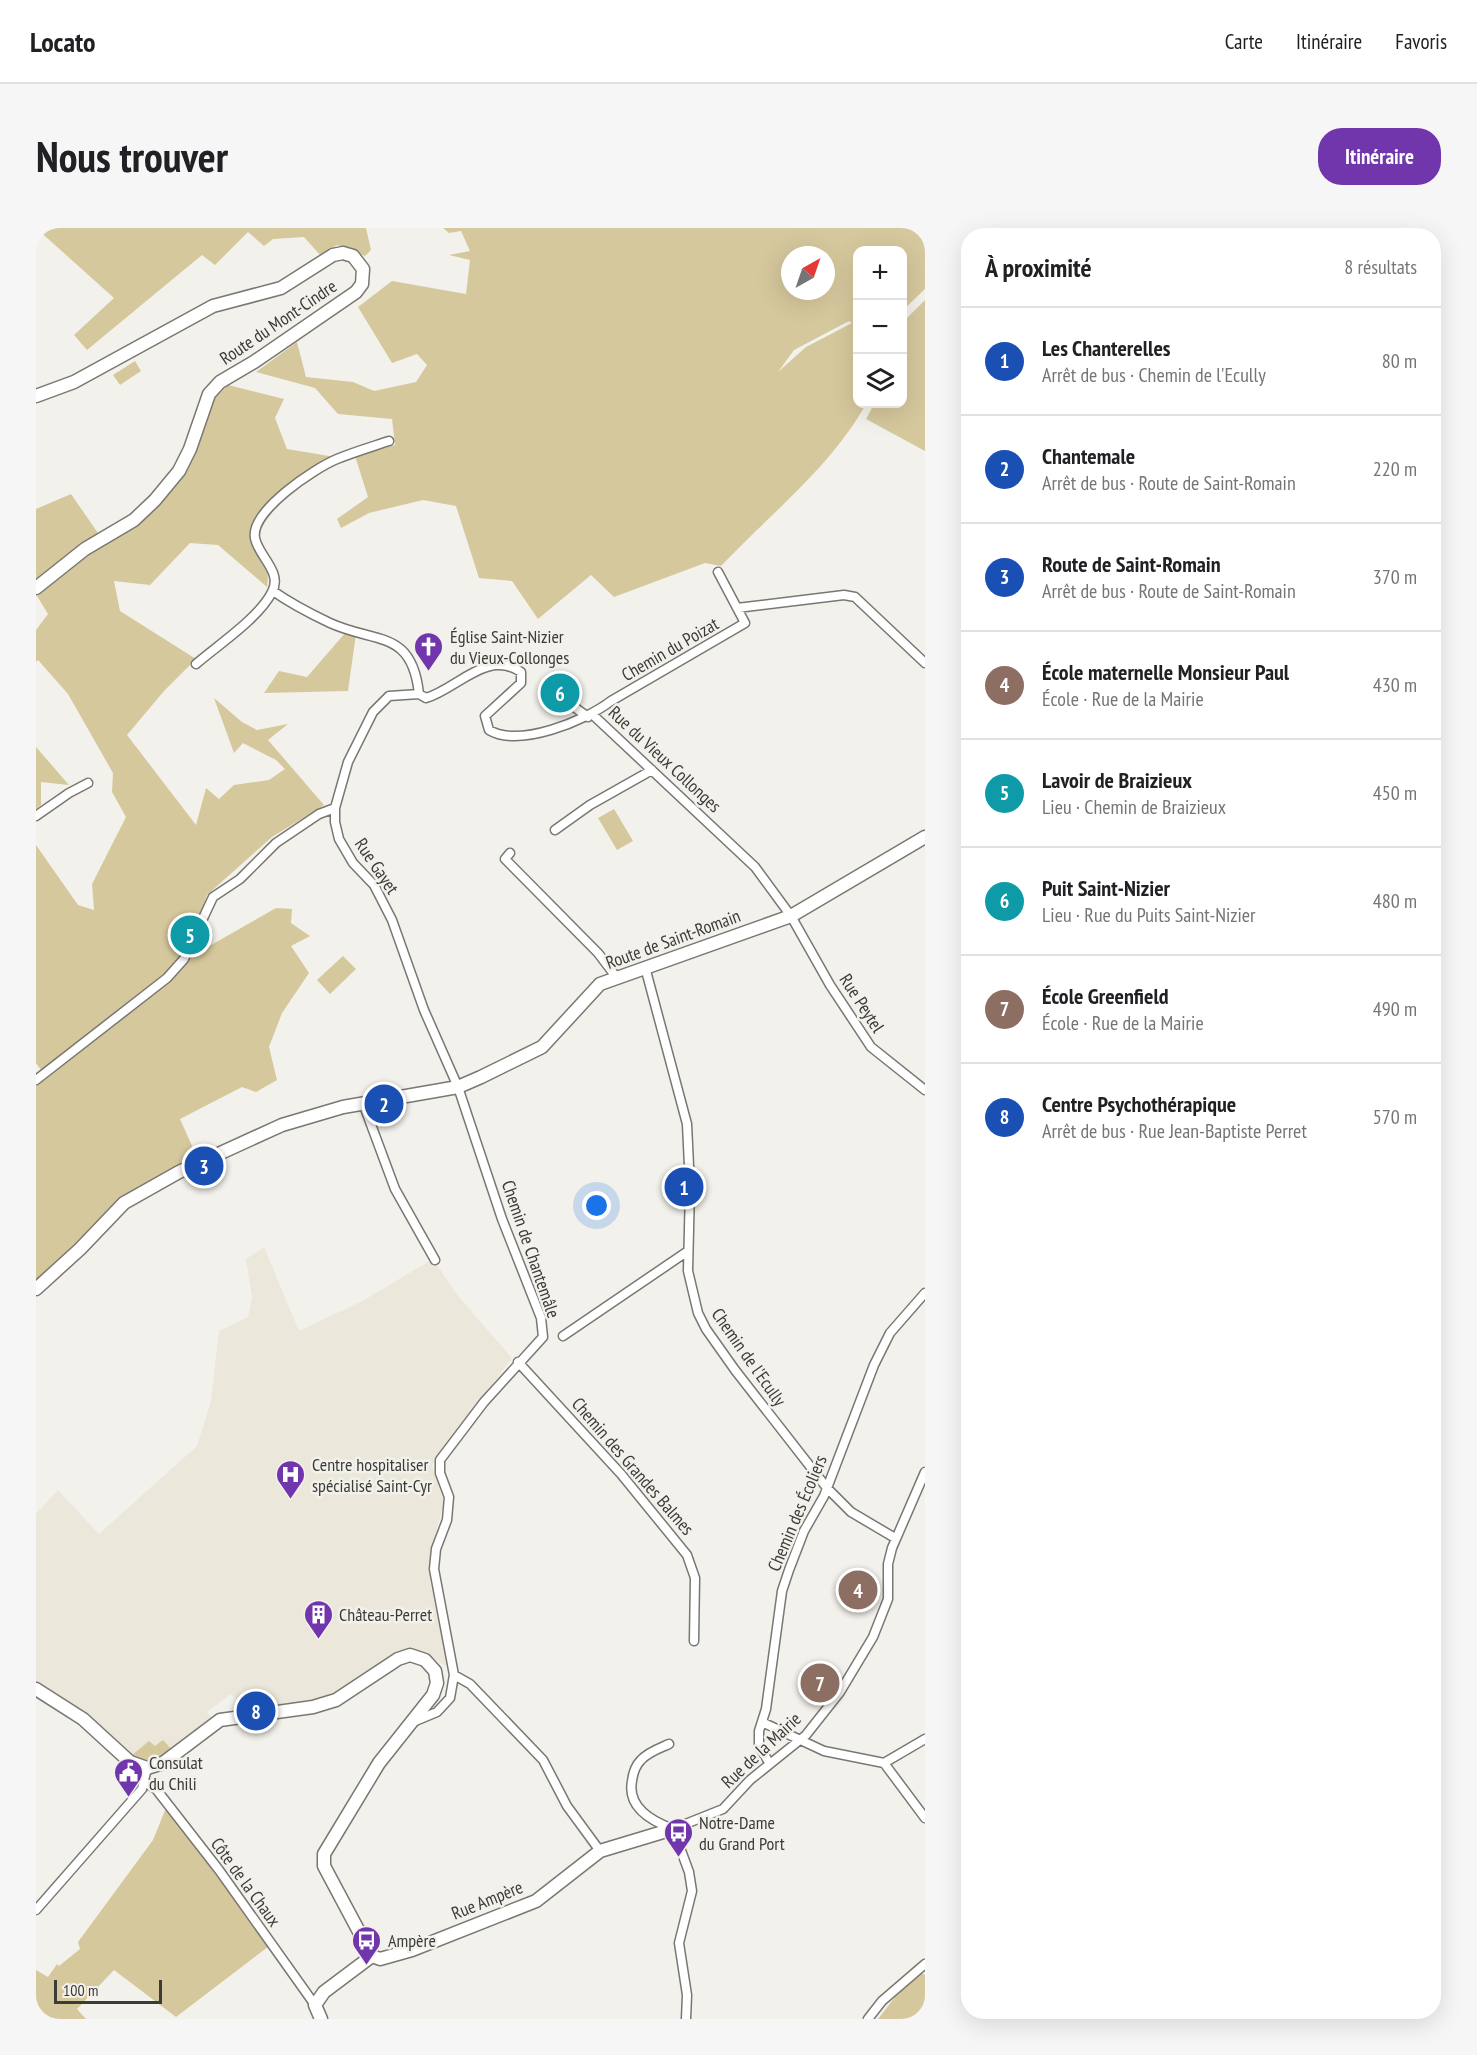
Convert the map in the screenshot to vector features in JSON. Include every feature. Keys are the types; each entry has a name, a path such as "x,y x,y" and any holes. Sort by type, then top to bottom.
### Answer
{"street":[{"name":"Route du Mont-Cindre","path":"36,396 74,382 213,306 281,288 333,255 343,253 353,256 363,269 362,284 356,292 254,362 220,382 208,394 190,449 179,471 141,514 115,533 85,549 36,588"},
{"path":"196,664 257,611 273,591 274,573 255,539 256,528 261,518 283,494 334,460 389,441"},
{"name":"Chemin du Poizat","path":"590,716 611,701 745,623 718,573"},
{"path":"273,591 331,623 394,644 413,664 419,694"},
{"path":"737,608 844,595 855,597 925,663"},
{"name":"Rue du Vieux Collonges","path":"419,694 426,698 439,694 476,671 494,665 512,666 521,672 521,683 485,716 489,730 507,737 531,735 590,716 652,770 755,867 791,916"},
{"name":"Rue Gayet","path":"419,694 389,696 373,712 348,762 335,808 339,839 353,863 374,885 392,920 424,1010 458,1087"},
{"path":"556,694 590,716"},
{"path":"555,830 590,805 652,770"},
{"path":"36,816 88,783"},
{"path":"36,1080 167,978 184,959 213,897 240,879 276,843 319,814 335,808"},
{"name":"Route de Saint-Romain","path":"36,1289 81,1249 124,1203 179,1172 282,1125 363,1103 458,1087 542,1047 600,984 791,916 925,837"},
{"path":"510,853 505,859 598,953 617,978"},
{"name":"Rue Peytel","path":"791,916 830,985 880,1056 925,1090"},
{"name":"Chemin de l'Ecully","path":"645,967 687,1124 690,1169 688,1251 691,1290 706,1329 827,1488 851,1512 895,1538"},
{"name":"Chemin de Chantemâle","path":"412,1723 437,1712 450,1698 454,1675 434,1569 436,1549 447,1520 449,1497 440,1473 440,1460 518,1362 543,1337 541,1318 502,1219 458,1087"},
{"path":"363,1103 395,1189 435,1260"},
{"path":"563,1336 688,1251"},
{"name":"Chemin des Écoliers","path":"770,1764 759,1746 770,1690 782,1592 804,1531 827,1488 874,1365 890,1333 925,1293"},
{"name":"Chemin des Grandes Balmes","path":"518,1362 621,1474 687,1555 695,1578 694,1641"},
{"name":"Rue de la Mairie","path":"673,1829 723,1809 770,1764 799,1741 840,1692 873,1637 888,1599 888,1564 895,1538 925,1472"},
{"path":"36,1689 83,1719 130,1762 147,1768 163,1763 220,1720 313,1707 336,1700 398,1659 410,1655 425,1660 435,1671 437,1683 433,1695 379,1763 324,1854 324,1866 372,1956 324,1992 315,2006 321,2019"},
{"path":"454,1675 470,1684 543,1760 567,1806 600,1851"},
{"path":"762,1722 799,1741 824,1750 884,1763 925,1818"},
{"path":"884,1763 925,1739"},
{"path":"669,1744 640,1761 634,1771 631,1798 648,1816 673,1829 689,1872 692,1891 678,1943 687,1995 686,2019"},
{"path":"36,1910 80,1863 142,1789 147,1768"},
{"name":"Côte de la Chaux","path":"144,1782 156,1790 219,1870 315,2006"},
{"name":"Rue Ampère","path":"372,1956 380,1959 412,1950 536,1900 600,1851 673,1829"},
{"path":"868,2019 882,2001 925,1964"}],"shaded area":[{"path":"36,228 366,228 371,250 365,256 337,245 321,256 304,237 273,239 264,246 248,232 215,265 202,255 87,350 74,335 114,298"},
{"path":"443,228 925,228 925,289 907,306 907,246 853,246 853,408 863,408 835,449 799,489 721,566 705,563 614,597 591,575 538,619 512,581 479,578 456,506 423,500 369,513 341,528 337,519 368,497 355,456 395,445 392,419 338,414 315,388 256,372 297,342 306,377 353,382 374,391 416,382 427,365 417,354 392,363 358,307 392,281 466,294 470,260 449,255 470,251 461,231 449,233","holes":["849,321 852,323 806,347 778,372 794,350"]},
{"path":"925,300 925,451 866,419 872,408 907,408 907,318"},
{"path":"135,361 141,371 120,385 113,375"},
{"path":"228,385 284,399 275,418 287,449 335,457 280,492 266,503 256,516 251,528 252,541 266,567 267,587 218,545 190,543 150,585 114,581 120,611 196,659 164,691 127,735 196,825 206,788 219,799 234,785 269,780 285,769 276,760 243,743 234,753 214,698 242,722 257,730 288,724 268,740 324,805 272,837 207,895 193,938 181,960 165,975 41,1070 36,1063 36,845 78,905 94,910 92,884 126,817 112,792 113,773 68,694 38,660 36,662 36,630 48,614 37,596 87,555 146,518 184,474 195,454 215,398"},
{"path":"71,494 100,536 36,583 36,509"},
{"path":"346,632 356,634 348,691 264,693 279,671 307,677"},
{"path":"36,747 69,785 41,782 41,805 36,809"},
{"path":"614,809 633,841 617,850 598,818"},
{"path":"276,908 292,909 291,923 310,936 291,946 309,973 282,1013 269,1047 277,1080 256,1092 242,1087 180,1119 197,1157 121,1198 75,1246 36,1280 36,1086 169,980 187,961 197,942 204,949"},
{"path":"343,956 356,969 330,994 317,980"},
{"name":"Centre hospitaliser spécialisé Saint-Cyr","path":"264,1247 299,1331 364,1300 433,1259 458,1296 512,1358 434,1460 432,1466 444,1502 432,1547 430,1581 447,1663 445,1666 425,1652 405,1649 394,1653 343,1688 318,1699 250,1711 231,1694 207,1712 213,1720 174,1752 154,1746 131,1756 70,1705 36,1682 36,1514 58,1490 99,1534 197,1446 211,1401 219,1331 248,1317 252,1297 246,1259"},
{"path":"163,1740 174,1752 147,1761 131,1756 149,1741 155,1746"},
{"path":"166,1808 269,1946 176,2017 114,1970 77,2009 86,2019 36,2019 36,1970 48,1977 57,1964 59,1966 80,1949 78,1942 153,1840"},
{"path":"922,1973 925,1975 925,2019 878,2019 895,1997"}],"place":[{"name":"Église Saint-Nizier du Vieux-Collonges","path":"429,672"},
{"name":"Puit Saint-Nizier","path":"560,693"},
{"name":"Lavoir de Braizieux","path":"190,935"},
{"name":"Chantemale","path":"384,1104"},
{"name":"Route de Saint-Romain","path":"204,1166"},
{"name":"Les Chanterelles","path":"684,1187"},
{"name":"Centre hospitaliser spécialisé Saint-Cyr","path":"291,1500"},
{"name":"École maternelle Monsieur Paul","path":"858,1590"},
{"name":"Château-Perret","path":"318,1640"},
{"name":"École Greenfield","path":"820,1683"},
{"name":"Centre Psychothérapique","path":"256,1711"},
{"name":"Consulat du Chili","path":"128,1798"},
{"name":"Notre-Dame du Grand Port","path":"678,1858"},
{"name":"Ampère","path":"367,1966"}]}
